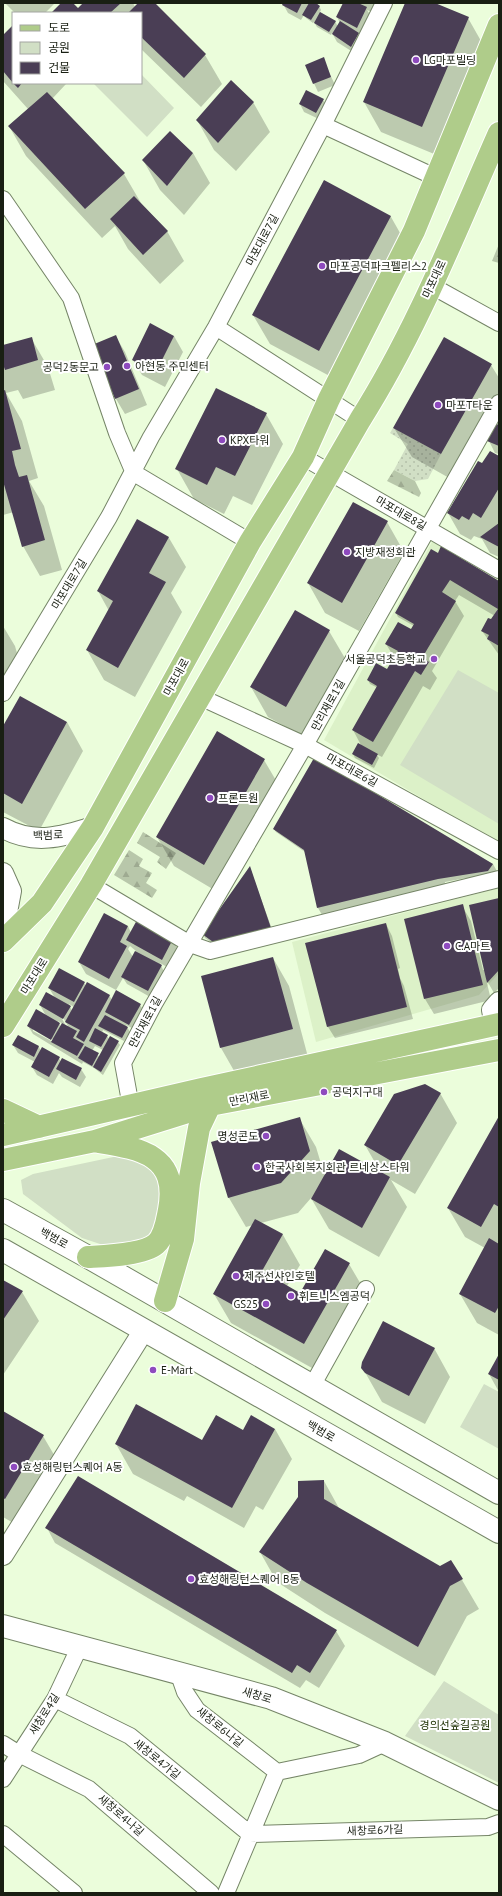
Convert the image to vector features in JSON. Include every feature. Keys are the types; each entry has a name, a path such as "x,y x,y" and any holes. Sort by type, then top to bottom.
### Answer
{"main road":[{"name":"마포대로","path":"3,941 42,903 93,827 250,542 303,457 329,399 414,230 437,178 499,26"},
{"name":"마포대로","path":"3,1026 91,885 360,420 383,383 432,286 499,132"},
{"name":"만리재로","path":"3,1136 202,1089 497,1025"},
{"name":"만리재로","path":"3,1160 96,1141 210,1105 499,1050"},
{"path":"165,1302 182,1239 189,1184 199,1128 210,1105"},
{"path":"3,1110 39,1127"},
{"path":"88,1257 118,1256 139,1251 156,1244 166,1227 170,1208 170,1188 167,1173 159,1161 147,1153 96,1141"},
{"name":"백범로","path":"3,1210 88,1257 499,1493"},
{"name":"백범로","path":"3,1250 499,1532"},
{"path":"457,1509 474,1507 482,1496 473,1478"},
{"name":"새창로","path":"3,1626 271,1698 385,1744 499,1799"}],"street":[{"name":"마포대로7길","path":"3,693 134,473 151,437 216,327 323,125 384,3"},
{"path":"323,125 437,178"},
{"path":"3,199 71,298 117,433 134,473 250,542"},
{"path":"432,286 499,323"},
{"path":"216,327 360,420"},
{"name":"만리재로1길","path":"131,1107 123,1063 154,1004 305,745 499,403"},
{"name":"마포대로8길","path":"303,457 499,570"},
{"name":"마포대로6길","path":"200,697 305,745 499,851"},
{"name":"백범로","path":"3,828 11,832 34,837 60,837 93,827"},
{"path":"3,873 11,891 3,934"},
{"path":"91,885 190,944 210,951 499,879"},
{"path":"497,1025 492,1010 499,1002"},
{"path":"312,1386 366,1289"},
{"path":"3,1555 144,1330"},
{"name":"새창로4길","path":"3,1778 55,1698 80,1646"},
{"name":"새창로6나길","path":"178,1672 185,1692 197,1710 277,1772"},
{"name":"새창로4가길","path":"55,1698 130,1736 250,1834"},
{"name":"새창로4나길","path":"3,1744 19,1754 89,1789 211,1893"},
{"path":"226,1893 277,1772 358,1755 385,1744"},
{"name":"새창로6가길","path":"250,1834 488,1827 499,1823"},
{"path":"3,1834 74,1893"}],"shaded area":[{"name":"서울공덕초등학교","path":"433,540 499,577 499,844 324,740"},
{"path":"499,888 499,973 479,995 316,1042 292,942"}],"green space":[{"path":"142,75 174,108 147,137 94,84 142,84"},
{"path":"499,244 499,263 492,261"},
{"path":"393,428 441,454 428,479 415,481 394,470 408,444 390,433"},
{"path":"394,470 415,481 421,493 419,497 387,481"},
{"path":"458,670 499,693 499,824 400,765"},
{"path":"143,832 176,853 166,869 157,862 160,857 137,843"},
{"path":"129,850 143,859 139,866 152,873 146,883 157,890 152,898 114,875"},
{"path":"118,1156 137,1156 161,1171 159,1227 146,1238 127,1244 106,1246 82,1238 23,1194 21,1180 33,1174"},
{"path":"484,1384 499,1392 499,1449 460,1427"},
{"name":"경의선숲길공원","path":"444,1681 499,1715 499,1783 405,1736"}],"building":[{"path":"61,3 73,3 78,8 83,3 121,3 111,12 52,12"},
{"path":"138,3 155,3 206,54 184,78 142,38 142,12 129,12"},
{"path":"283,3 302,3 297,13 282,5"},
{"path":"309,3 316,3 320,6 311,20 302,15"},
{"path":"343,3 358,3 367,7 357,28 336,17"},
{"name":"LG마포빌딩","path":"405,3 435,3 469,17 422,127 363,102"},
{"path":"320,12 336,21 329,32 314,23"},
{"path":"340,21 359,33 351,47 332,34"},
{"path":"12,26 12,82 3,71 3,35"},
{"path":"324,57 331,77 313,84 305,65"},
{"path":"231,80 254,102 218,143 196,120"},
{"path":"14,84 21,84 18,88"},
{"path":"306,90 324,99 316,113 299,104"},
{"path":"47,92 125,173 85,209 8,126"},
{"path":"170,131 193,153 167,186 142,160"},
{"name":"마포공덕파크펠리스2","path":"324,180 391,216 319,351 252,315"},
{"path":"134,196 168,231 143,255 110,219"},
{"path":"150,323 174,336 156,372 132,360"},
{"path":"116,335 139,389 115,399 92,345"},
{"path":"32,337 38,360 5,370 3,364 3,345"},
{"name":"마포T타운","path":"444,337 492,364 441,454 393,428"},
{"name":"KPX타워","path":"216,388 267,413 235,476 216,467 207,485 175,469"},
{"path":"5,390 21,449 12,451 15,465 19,477 27,475 45,540 22,547 3,481 3,391"},
{"path":"494,423 499,425 499,446 487,441"},
{"path":"490,451 499,456 499,488 481,518 473,513 469,520 462,516 459,520 447,513 478,461 482,463"},
{"name":"지방재정회관","path":"353,502 388,521 342,603 307,583"},
{"path":"137,519 169,537 149,573 166,582 118,668 86,650 113,601 97,591"},
{"path":"499,523 499,547 480,537"},
{"path":"441,546 499,581 499,646 487,639 489,635 481,631 488,618 491,619 498,609 450,580 442,592 456,601 422,658 429,662 421,675 415,671 373,742 352,730 377,686 367,680 376,663 387,669 398,651 385,644 398,622 411,629 414,624 395,613 431,549 438,553"},
{"path":"295,610 330,630 286,707 250,687"},
{"path":"20,696 67,722 22,804 3,793 3,726"},
{"name":"프론트원","path":"217,731 265,759 204,865 156,837"},
{"path":"358,743 378,754 372,765 352,754"},
{"path":"314,758 337,770 493,864 488,871 438,879 317,908 304,850 273,829"},
{"path":"250,866 271,928 216,944 202,934"},
{"path":"499,898 499,970 487,983 469,905"},
{"path":"463,904 483,985 424,999 404,919"},
{"path":"104,913 128,926 120,942 127,946 109,979 78,962"},
{"path":"137,920 173,939 162,960 126,940"},
{"path":"386,923 407,1007 327,1027 305,943"},
{"path":"135,951 162,965 148,991 121,977"},
{"path":"273,957 293,1029 220,1048 201,976"},
{"path":"59,968 85,982 74,1002 48,988"},
{"path":"87,982 110,995 84,1042 76,1037 80,1030 65,1022"},
{"path":"116,990 141,1004 129,1025 105,1012"},
{"path":"46,992 71,1006 63,1019 39,1005"},
{"path":"36,1009 60,1023 51,1040 27,1026"},
{"path":"105,1015 128,1027 122,1038 98,1026"},
{"path":"62,1023 77,1031 73,1038 84,1044 77,1056 51,1042"},
{"path":"95,1028 108,1035 101,1047 89,1041"},
{"path":"18,1035 39,1046 34,1057 12,1045"},
{"path":"110,1036 119,1041 101,1072 93,1067"},
{"path":"85,1046 99,1053 92,1066 78,1058"},
{"path":"42,1047 60,1057 49,1077 31,1067"},
{"path":"62,1058 82,1068 76,1080 56,1069"},
{"path":"425,1084 441,1093 398,1165 364,1145 394,1094"},
{"path":"499,1116 499,1207 494,1204 481,1227 447,1208"},
{"name":"한국사회복지회관 르네상스타워","path":"300,1117 310,1151 281,1183 228,1198 211,1142"},
{"path":"339,1149 390,1177 362,1228 311,1199"},
{"path":"255,1219 283,1234 262,1271 300,1293 325,1249 350,1263 304,1344 213,1294"},
{"path":"489,1238 499,1244 499,1306 495,1313 459,1294"},
{"path":"3,1280 23,1291 3,1320"},
{"path":"383,1321 435,1348 409,1396 365,1373 361,1368 362,1362"},
{"path":"499,1354 499,1380 488,1374"},
{"path":"136,1404 202,1440 216,1415 243,1430 251,1415 275,1429 232,1508 115,1444"},
{"name":"효성해링턴스퀘어 A동","path":"3,1411 44,1435 5,1499 3,1498"},
{"name":"효성해링턴스퀘어 B동","path":"78,1476 337,1630 310,1673 297,1665 292,1673 45,1528"},
{"path":"324,1480 324,1499 440,1566 451,1560 463,1579 450,1586 418,1647 307,1583 259,1552 298,1497 298,1481"}],"place":[{"name":"LG마포빌딩","path":"416,60"},
{"name":"마포공덕파크펠리스2","path":"322,266"},
{"name":"아현동 주민센터","path":"127,366"},
{"name":"공덕2동문고","path":"107,367"},
{"name":"마포T타운","path":"438,405"},
{"name":"KPX타워","path":"222,440"},
{"name":"지방재정회관","path":"347,552"},
{"name":"서울공덕초등학교","path":"434,659"},
{"name":"프론트원","path":"210,798"},
{"name":"C.A마트","path":"447,946"},
{"name":"공덕지구대","path":"324,1092"},
{"name":"명성콘도","path":"266,1136"},
{"name":"한국사회복지회관 르네상스타워","path":"257,1167"},
{"name":"제주선샤인호텔","path":"236,1276"},
{"name":"휘트니스엠공덕","path":"291,1296"},
{"name":"GS25","path":"266,1304"},
{"name":"E-Mart","path":"153,1370"},
{"name":"효성해링턴스퀘어 A동","path":"14,1467"},
{"name":"효성해링턴스퀘어 B동","path":"191,1579"}]}
